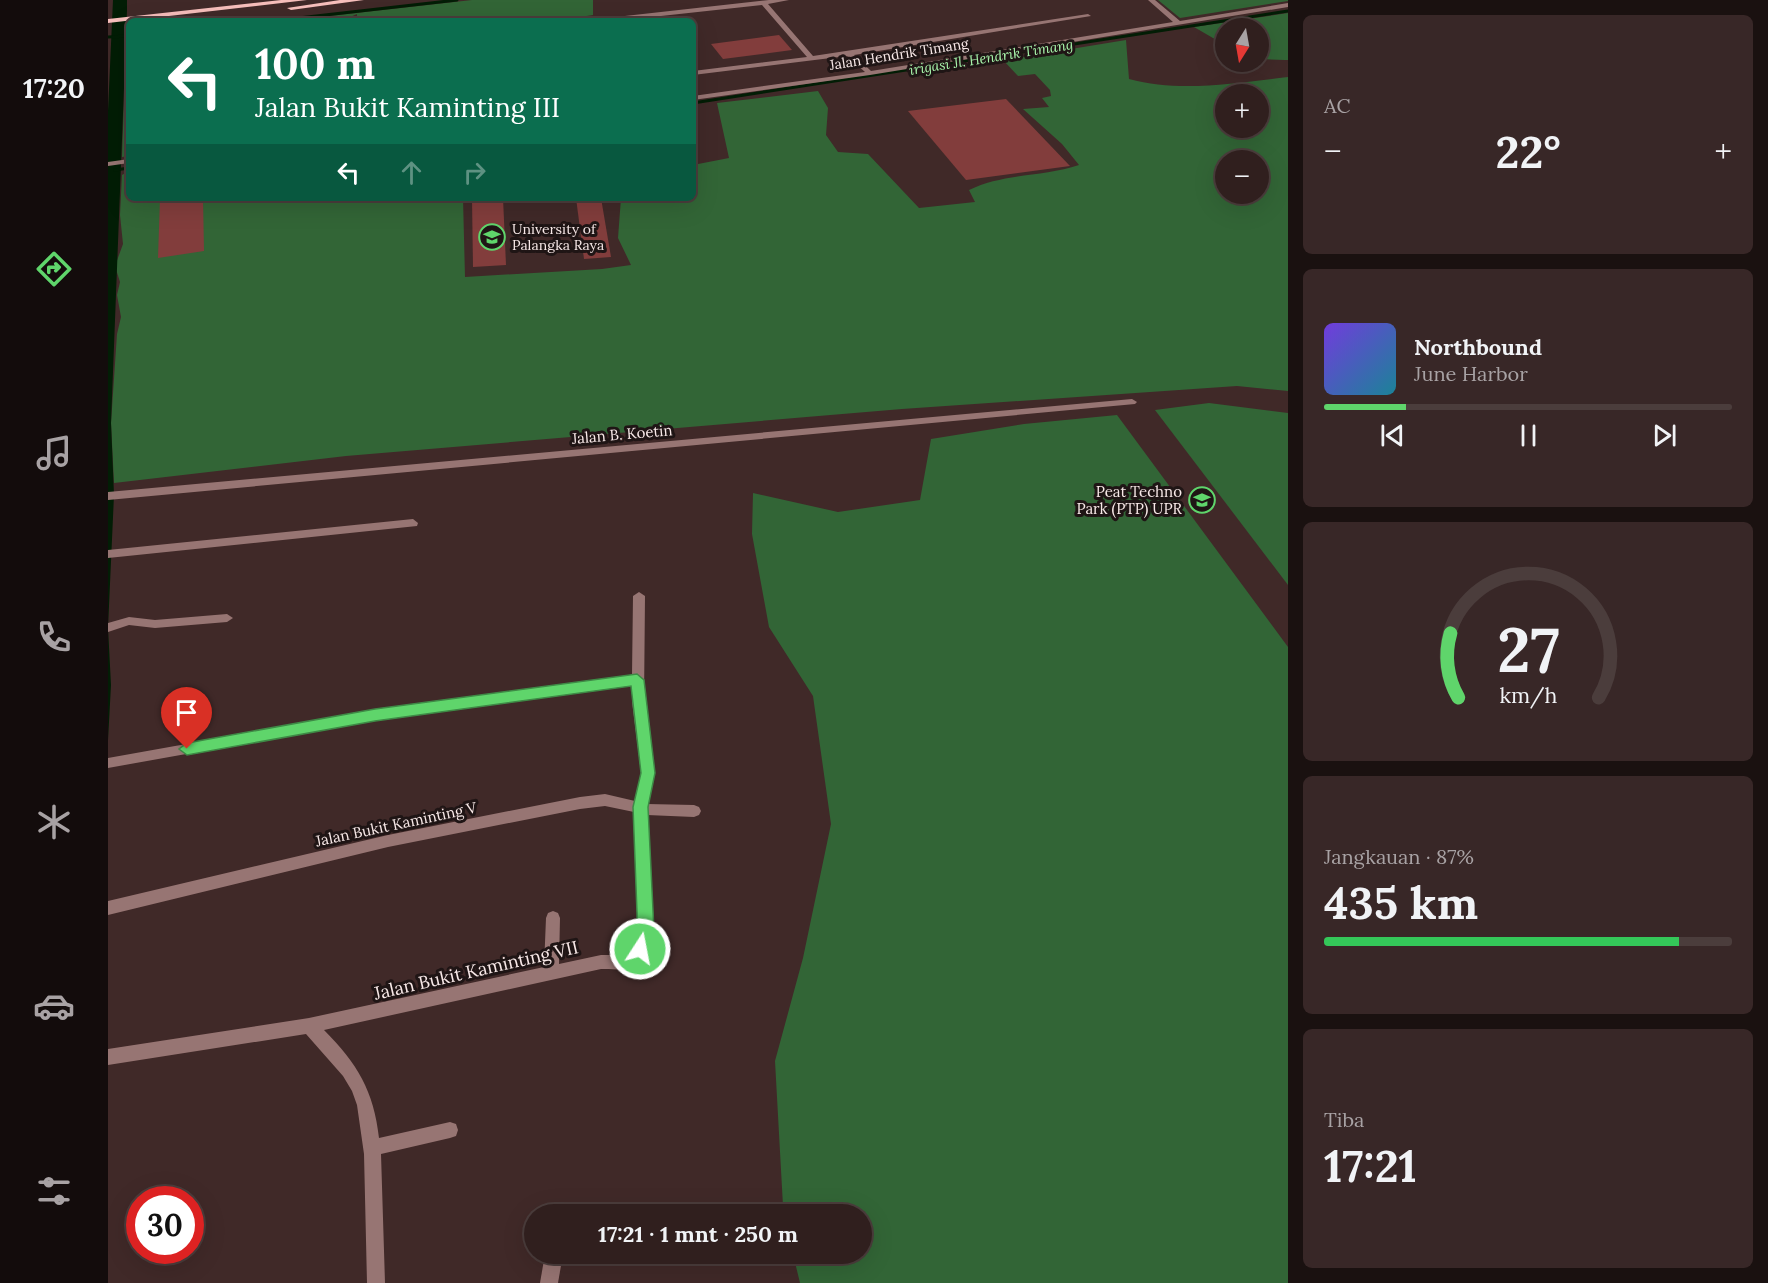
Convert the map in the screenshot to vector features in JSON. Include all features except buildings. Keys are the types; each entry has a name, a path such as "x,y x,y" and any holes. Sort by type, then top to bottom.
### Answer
{"main road":[{"path":"199,18 303,0"},
{"path":"183,18 268,7 360,0"},
{"path":"108,21 126,24"},
{"path":"108,30 126,26"}],"street":[{"path":"626,18 786,0"},
{"path":"1151,0 1179,22"},
{"path":"764,3 811,58"},
{"name":"Jalan Hendrik Timang","path":"696,98 870,74 1288,5"},
{"path":"696,73 849,54 1088,16"},
{"path":"985,32 992,38"},
{"path":"1000,44 1007,50"},
{"path":"849,54 870,74"},
{"path":"111,163 126,161"},
{"name":"Jalan B. Koetin","path":"111,496 1132,402"},
{"path":"110,554 413,523"},
{"name":"Jalan Bukit Kaminting VII","path":"108,1057 309,1026 601,962 624,962 640,949 645,931 646,913 640,807 648,773 643,748 637,680 639,596"},
{"path":"108,628 129,621 155,624 227,618"},
{"path":"108,763 375,715 637,680"},
{"name":"Jalan Bukit Kaminting V","path":"108,908 388,841 580,802 605,800 654,811 694,811"},
{"path":"551,974 553,918"},
{"path":"309,1026 340,1058 359,1088 368,1118 376,1283"},
{"path":"371,1148 450,1130"},
{"path":"549,1283 552,1264"}],"green space":[{"path":"472,0 593,0 593,15 574,18 357,18 357,14 348,18 312,18"},
{"path":"1158,0 1288,0 1288,1 1180,18"},
{"path":"1288,13 1288,60 1269,59 1269,18 1254,18"},
{"path":"1215,24 1215,39 1194,27"},
{"path":"126,39 126,156 122,157"},
{"path":"1126,40 1129,79 1168,85 1215,85 1215,138 1269,138 1269,84 1228,84 1288,77 1288,391 1237,386 902,409 346,456 114,483 111,423 117,334 121,317 117,295 120,282 115,266 123,244 120,215 122,175 126,173 126,201 463,201 465,277 602,269 631,265 618,238 621,201 696,201 696,164 729,158 717,103 818,91 828,108 826,135 838,152 868,154 919,208 975,202 969,190 982,185 1079,165 1062,144 1023,109 1049,107 1042,98 1051,96 1050,90 1035,74 1018,76 1003,60"},
{"path":"1209,403 1288,413 1288,585 1155,410"},
{"path":"1117,415 1288,647 1288,1283 800,1283 795,1264 872,1264 872,1204 783,1204 775,1061 803,958 831,824 813,696 769,627 752,534 753,493 838,512 920,500 931,439 1024,424"}],"shaded area":[{"path":"113,0 127,0 111,423 114,495 108,628 108,111"},
{"path":"108,628 111,685 108,740"}],"waterway":[{"path":"298,18 457,0"},
{"name":"irigasi Jl. Hendrik Timang","path":"696,103 1288,11"},
{"path":"108,37 126,36"},
{"name":"irigasi Jl. Hendrik Timang","path":"115,170 126,168"}],"place":[{"name":"University of Palangka Raya","path":"492,237"},
{"name":"Peat Techno Park (PTP) UPR","path":"1202,500"}],"route":[{"path":"187,749 375,715 637,680 644,760 648,773 640,807 646,913 645,931 640,949"}]}
